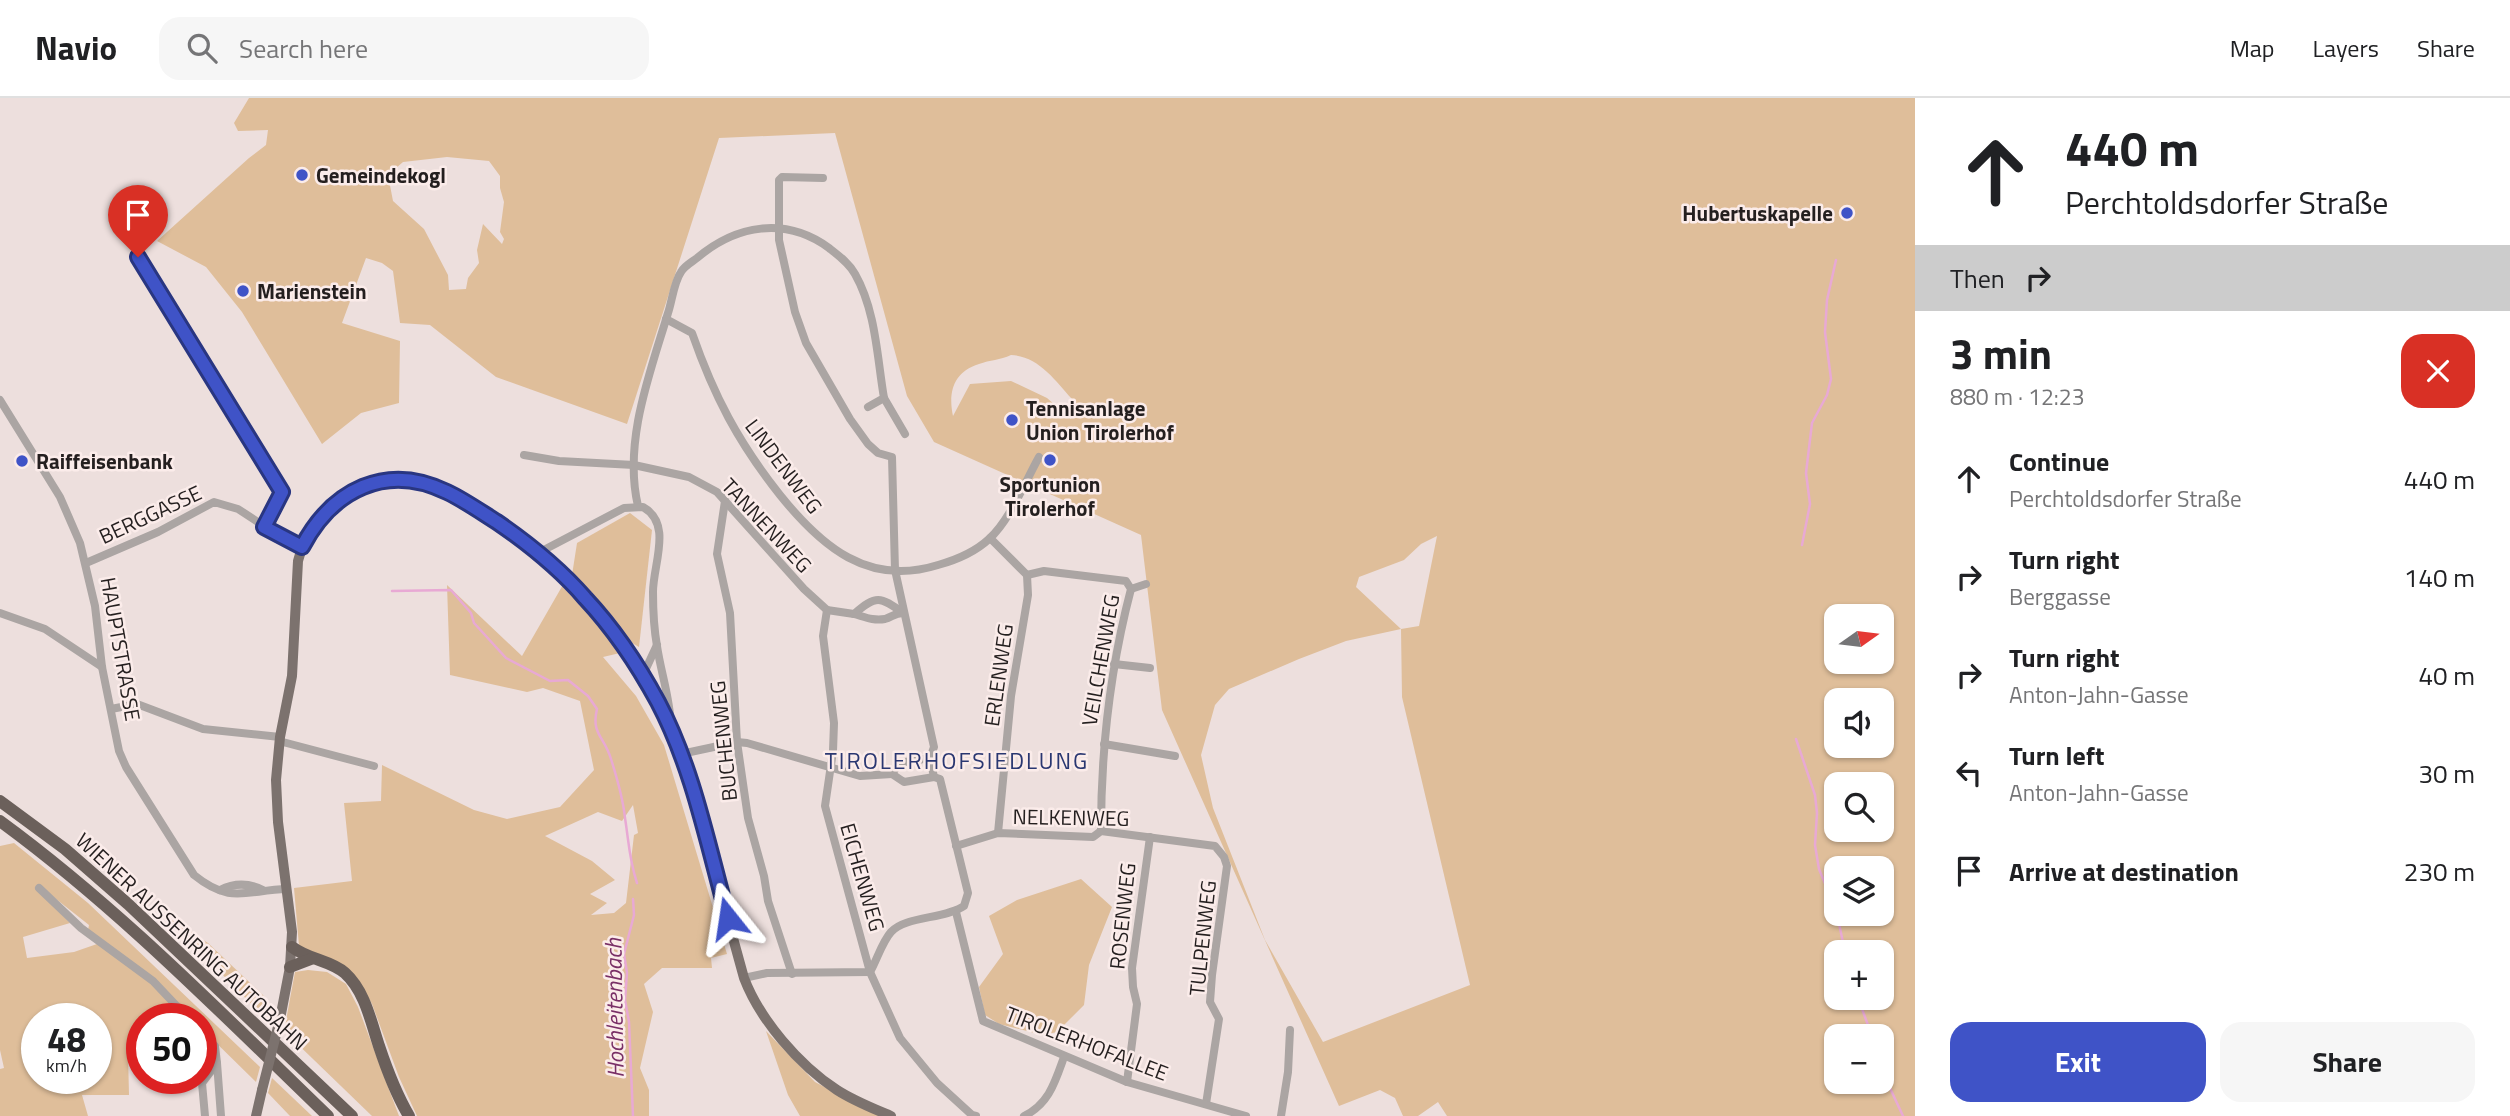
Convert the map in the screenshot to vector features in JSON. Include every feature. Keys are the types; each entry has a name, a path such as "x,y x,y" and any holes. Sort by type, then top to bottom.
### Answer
{"highway":[{"name":"WIENER AUSSENRING AUTOBAHN","path":"0,801 65,849 128,904 352,1116"},
{"name":"WIENER AUSSENRING AUTOBAHN","path":"0,821 54,861 116,913 328,1116"},
{"path":"292,947 311,959 339,969 359,991 388,1071 409,1116"},
{"path":"290,967 311,959"}],"main road":[{"path":"256,1116 280,1019 292,947 276,802 279,739 292,676 296,577 302,547 325,512 355,489 391,480 410,481 447,492 510,531 538,553 597,611 643,675 671,729 690,780 744,978 754,1001 773,1029 818,1076 859,1102 891,1116"}],"street":[{"path":"824,178 782,177 779,180 778,227 799,322 818,365 868,444 878,453 892,457 895,570 902,613 934,747 930,758 934,778"},
{"path":"638,506 634,465 640,415 681,272 715,243 747,230 778,227 820,241 853,270 864,291 869,310 884,398 905,434"},
{"path":"138,257 282,492 264,527"},
{"name":"LINDENWEG","path":"666,319 692,332 727,419 762,472 796,514 815,536 846,557 874,568 920,571 958,559 989,538 1007,515 1039,457"},
{"path":"867,407 884,398"},
{"name":"HAUPTSTRASSE","path":"0,400 60,498 86,562 99,628 102,667 119,751 126,768 194,875 208,886 220,890 227,886 245,885 264,890 287,889"},
{"name":"TANNENWEG","path":"524,455 559,461 634,465 689,477 717,492 804,589 827,610"},
{"name":"BERGGASSE","path":"86,562 158,532 214,502 226,503 238,509 264,527 302,547"},
{"name":"BUCHENWEG","path":"725,502 717,554 730,613 737,742 748,818 768,901 792,974"},
{"path":"538,553 624,508 638,506 650,511 659,525 653,590 657,645 668,695 671,729"},
{"path":"989,538 1027,575"},
{"name":"VEILCHENWEG","path":"1027,575 1044,570 1126,581 1131,589 1114,664 1104,744 1101,831"},
{"name":"ERLENWEG","path":"998,833 1011,696 1028,595 1027,575"},
{"path":"1131,589 1146,584"},
{"path":"854,614 869,601 885,600 902,613"},
{"path":"827,610 854,614 869,620 902,613"},
{"name":"EICHENWEG","path":"827,610 823,636 834,723 825,806 870,972 900,1038 937,1083 976,1116"},
{"path":"0,613 46,629 102,667"},
{"path":"643,675 657,645"},
{"path":"1114,664 1150,668"},
{"path":"111,709 137,704 204,729 279,739 374,766"},
{"path":"681,754 737,742 860,776 892,774 904,782 940,779 968,893 964,906 956,912 899,926 891,933 870,972 767,974 744,978"},
{"path":"1104,744 1175,756"},
{"path":"892,774 899,762 930,758"},
{"name":"NELKENWEG","path":"956,846 998,833 1093,837 1101,831 1211,845 1224,857"},
{"name":"ROSENWEG","path":"1127,1082 1137,1004 1132,968 1150,837"},
{"name":"TULPENWEG","path":"1206,1104 1219,1019 1210,1002 1227,866 1224,857"},
{"path":"39,888 81,928 153,981 174,1003"},
{"name":"TIROLERHOFALLEE","path":"956,912 983,1021 1127,1082 1246,1116"},
{"path":"1281,1116 1288,1072 1290,1030"},
{"path":"1024,1116 1034,1111 1050,1095 1064,1057"},
{"path":"217,1063 221,1116"},
{"path":"203,1094 205,1116"}],"shaded area":[{"path":"249,98 1915,98 1915,1116 1447,1116 1438,1102 1418,1116 1403,1116 1395,1098 1380,1090 1339,1106 1162,710 1141,535 934,442 907,396 835,133 719,138 627,424 496,377 430,325 400,323 393,271 382,263 366,258 342,323 400,341 399,403 361,413 322,444 242,312 206,267 157,241 266,145 268,130 238,131 234,123","holes":["447,157 489,161 500,176 504,202 500,232 504,239 502,244 483,224 477,250 479,263 468,278 466,289 449,290 448,275 424,229 393,201 388,175 403,162","1011,355 1021,356 1038,364 1052,377 1072,399 1071,419 1047,398 1011,381 970,384 953,416 952,392 954,384 963,372","1437,536 1419,626 1401,629 1356,587 1359,577 1404,560 1421,544","1401,629 1402,697 1470,985 1323,1042 1265,940 1213,808 1201,755 1215,705 1229,689 1346,641"]},
{"path":"630,513 652,530 639,647 627,640 572,575 577,543"},
{"path":"564,583 620,653 603,657 636,696 664,745 727,954 711,958 712,968 662,968 644,984 653,1012 640,1068 649,1090 649,1116 417,1116 399,1077 372,1004 358,979 299,946 294,888 352,881 344,803 381,801 382,765 474,810 507,819 560,807 594,770 580,701 543,688 527,692 450,675 447,585 522,656","holes":["633,805 638,833 634,835 626,903 614,913 591,915 607,903 590,894 615,880 592,861 545,836 598,812 622,821"]},
{"path":"14,843 88,903 193,1003 126,1003 126,1094 129,1095 82,1095 88,1116 0,1116 0,1069 4,1068 0,1050 0,846","holes":["51,895 89,925 88,930 97,944 74,952 27,958 23,937 70,923 45,897"]},
{"path":"1081,879 1112,907 1089,965 1084,1005 1057,1032 1043,1035 999,1024 985,1015 979,987 1003,954 989,916 1017,900"},
{"path":"164,915 208,943 266,998 273,1017 266,1019"},
{"path":"295,972 327,972 346,984 358,1007 399,1116 372,1116 284,1031"},
{"path":"217,1026 260,1067 256,1082 217,1044"},
{"path":"766,1031 815,1082 880,1116 800,1116 788,1095"},
{"path":"272,1078 312,1116 290,1116 268,1093"}],"waterway":[{"path":"1802,545 1810,504 1806,473 1812,423 1827,395 1831,379 1825,332 1827,300 1836,260"},
{"name":"Hochleitenbach","path":"392,591 451,590 471,613 474,623 506,658 550,681 568,680 588,696 597,709 597,730 608,751 620,788 637,883"},
{"path":"1796,739 1815,795 1815,845 1824,881"},
{"name":"Hochleitenbach","path":"633,899 634,915 624,954 633,1116"},
{"path":"1840,926 1842,940"},
{"path":"1862,1010 1868,1024"},
{"path":"1893,1094 1903,1116"}],"place":[{"name":"Gemeindekogl","path":"302,175"},
{"name":"Hubertuskapelle","path":"1847,213"},
{"name":"Marienstein","path":"243,291"},
{"name":"Tennisanlage Union Tirolerhof","path":"1012,420"},
{"name":"Sportunion Tirolerhof","path":"1050,460"},
{"name":"Raiffeisenbank","path":"22,461"}],"district":[{"name":"TIROLERHOFSIEDLUNG","path":"957,760"}],"route":[{"path":"138,257 282,492 264,527 302,547 325,512 355,489 391,480 410,481 447,492 486,515 538,553 584,596 632,659 671,729 690,780 728,918"}]}
